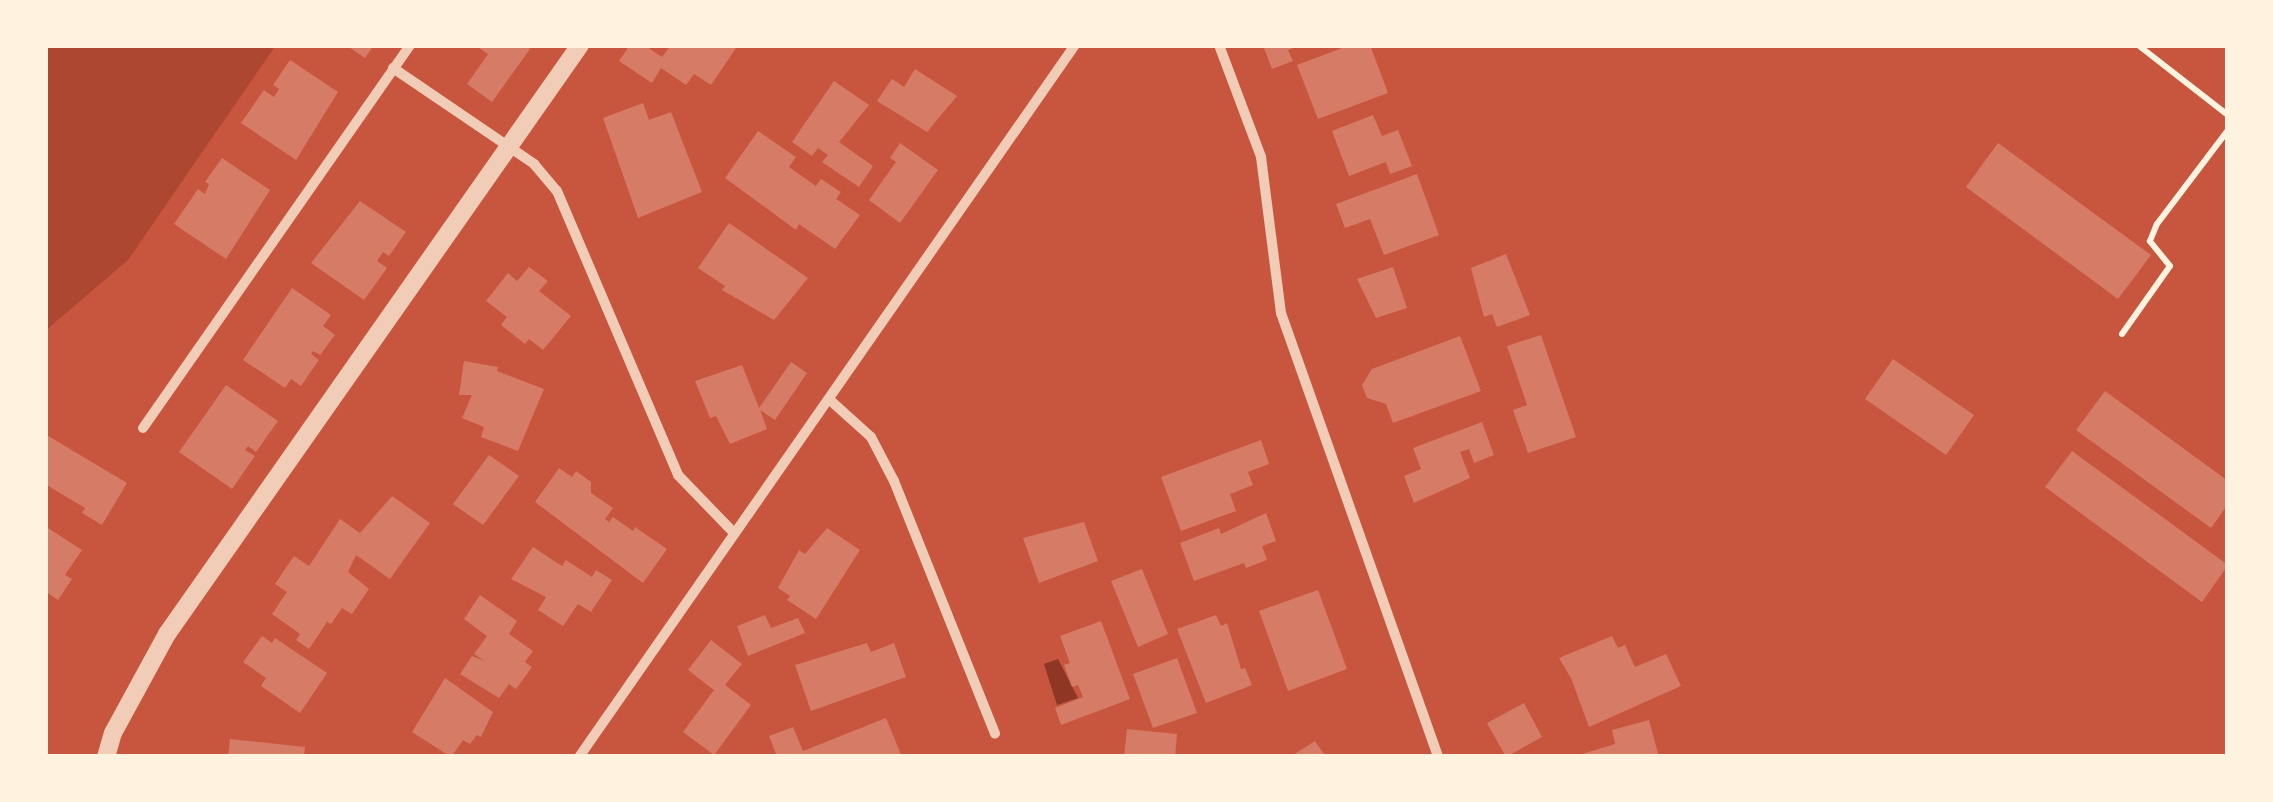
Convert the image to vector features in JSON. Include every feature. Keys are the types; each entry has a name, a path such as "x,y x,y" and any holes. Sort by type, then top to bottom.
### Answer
{"street":[{"path":"143,428 410,45"},
{"path":"106,757 112,733 167,634 580,45"},
{"path":"579,757 1075,45"},
{"path":"1218,45 1261,157 1281,313 1438,757"},
{"path":"393,68 534,164 557,191 678,475 734,532"},
{"path":"831,400 870,436 894,481 995,734"}],"path":[{"path":"2138,45 2228,116"},
{"path":"2122,334 2170,266 2150,241 2158,224 2228,130"}],"shaded area":[{"path":"45,45 276,45 128,260 45,331"},
{"path":"1058,659 1078,698 1057,705 1044,664"}],"building":[{"path":"346,45 374,45 365,58"},
{"path":"475,45 524,45 530,49 492,102 467,84 488,54"},
{"path":"630,45 644,45 662,57 671,45 736,48 711,85 694,74 686,85 661,68 652,83 619,61"},
{"path":"1301,45 1288,50 1293,61 1272,69 1264,48"},
{"path":"1350,45 1370,45 1388,93 1318,119 1297,65"},
{"path":"290,60 338,92 296,160 241,123 264,90 274,97 279,89 273,85"},
{"path":"915,69 957,96 927,132 877,101 892,79 904,87"},
{"path":"834,81 869,105 839,142 873,166 859,187 822,162 828,155 818,148 812,156 792,142"},
{"path":"643,103 649,120 671,112 702,192 638,218 603,118"},
{"path":"1373,115 1382,136 1398,130 1412,166 1390,174 1386,162 1349,176 1332,131"},
{"path":"758,131 796,157 789,167 816,186 821,179 841,192 836,199 860,215 835,249 799,224 796,230 725,178"},
{"path":"900,143 938,170 900,223 869,200 896,162 890,158"},
{"path":"1998,143 2151,255 2118,299 1966,187"},
{"path":"222,158 270,190 226,259 174,224 198,189 205,194 209,184 205,182"},
{"path":"1417,174 1439,235 1384,255 1370,219 1345,228 1336,204"},
{"path":"360,201 406,232 389,256 383,252 377,261 387,268 364,300 311,263"},
{"path":"729,223 808,278 774,320 722,290 725,286 698,268"},
{"path":"1506,254 1530,315 1497,327 1492,314 1484,317 1471,268"},
{"path":"529,267 548,281 539,291 571,316 543,350 529,339 525,344 501,325 507,317 486,301 508,273 517,281"},
{"path":"1393,267 1407,308 1376,318 1357,279"},
{"path":"292,288 331,315 323,326 335,335 320,355 313,351 311,354 319,360 301,386 291,379 285,388 243,360"},
{"path":"1541,335 1576,437 1528,453 1513,410 1527,405 1507,346"},
{"path":"1460,336 1481,391 1393,423 1386,404 1367,398 1362,385 1372,369"},
{"path":"1893,359 1974,415 1946,455 1865,399"},
{"path":"464,361 498,367 497,371 544,389 518,451 481,437 484,427 462,418 472,395 459,395"},
{"path":"791,362 807,373 775,420 760,410 767,429 730,444 716,416 710,418 695,381 742,365 759,408"},
{"path":"226,385 278,421 256,452 248,446 245,450 255,456 232,489 179,452"},
{"path":"2105,391 2228,481 2228,504 2211,528 2076,430"},
{"path":"1482,422 1494,455 1474,463 1469,449 1460,452 1470,478 1414,503 1404,476 1421,469 1413,448"},
{"path":"45,434 127,483 102,525 82,513 85,508 45,484"},
{"path":"1261,440 1269,464 1248,472 1253,485 1230,494 1236,511 1181,531 1161,477"},
{"path":"2072,451 2228,565 2202,602 2045,487"},
{"path":"489,455 519,476 483,525 453,504"},
{"path":"559,468 572,477 576,471 591,482 591,493 613,508 605,519 609,522 613,517 633,531 635,527 667,549 643,583 535,502"},
{"path":"392,496 430,523 390,579 356,555 348,572 369,589 352,614 342,608 331,624 327,622 309,649 296,640 300,634 272,614 287,592 275,584 294,556 309,566 340,519 360,533"},
{"path":"1266,513 1276,541 1262,546 1267,560 1246,568 1244,563 1194,581 1180,543 1219,528 1221,534"},
{"path":"1084,522 1098,561 1039,583 1023,538"},
{"path":"45,526 82,550 65,575 72,579 58,600 45,591"},
{"path":"827,528 860,550 816,619 787,600 790,596 778,588 799,550 805,554"},
{"path":"533,547 562,566 566,560 592,577 596,570 612,580 591,612 578,604 563,626 538,610 546,597 511,579"},
{"path":"1142,569 1168,634 1138,647 1111,581"},
{"path":"1318,590 1347,669 1288,691 1259,611"},
{"path":"480,595 517,621 509,634 533,651 525,662 532,667 516,689 509,684 499,698 460,674 472,656 485,661 474,654 487,636 464,619"},
{"path":"765,615 771,628 798,618 805,633 748,656 737,626"},
{"path":"1216,615 1221,626 1227,623 1241,669 1245,668 1252,685 1206,703 1177,629"},
{"path":"1101,621 1130,699 1061,725 1055,708 1083,697 1078,685 1072,687 1064,665 1070,663 1060,636"},
{"path":"262,636 272,643 275,638 327,673 300,713 261,686 266,678 243,662"},
{"path":"1612,636 1618,648 1625,645 1635,667 1666,654 1681,686 1589,727 1571,678 1559,658"},
{"path":"711,640 742,664 725,685 751,705 714,755 683,732 714,690 688,670"},
{"path":"867,643 871,652 894,643 906,677 811,711 795,665"},
{"path":"1177,658 1197,713 1153,728 1133,674"},
{"path":"445,678 493,712 481,737 477,735 470,744 463,740 451,757 412,732"},
{"path":"1524,703 1542,737 1506,757 1487,723"},
{"path":"886,718 902,757 777,757 769,736 793,727 803,751"},
{"path":"1649,720 1659,757 1572,757 1615,744 1612,730"},
{"path":"1127,729 1177,734 1175,757 1124,757"},
{"path":"230,739 305,747 304,757 228,757"},
{"path":"1315,741 1326,757 1290,757"}]}
